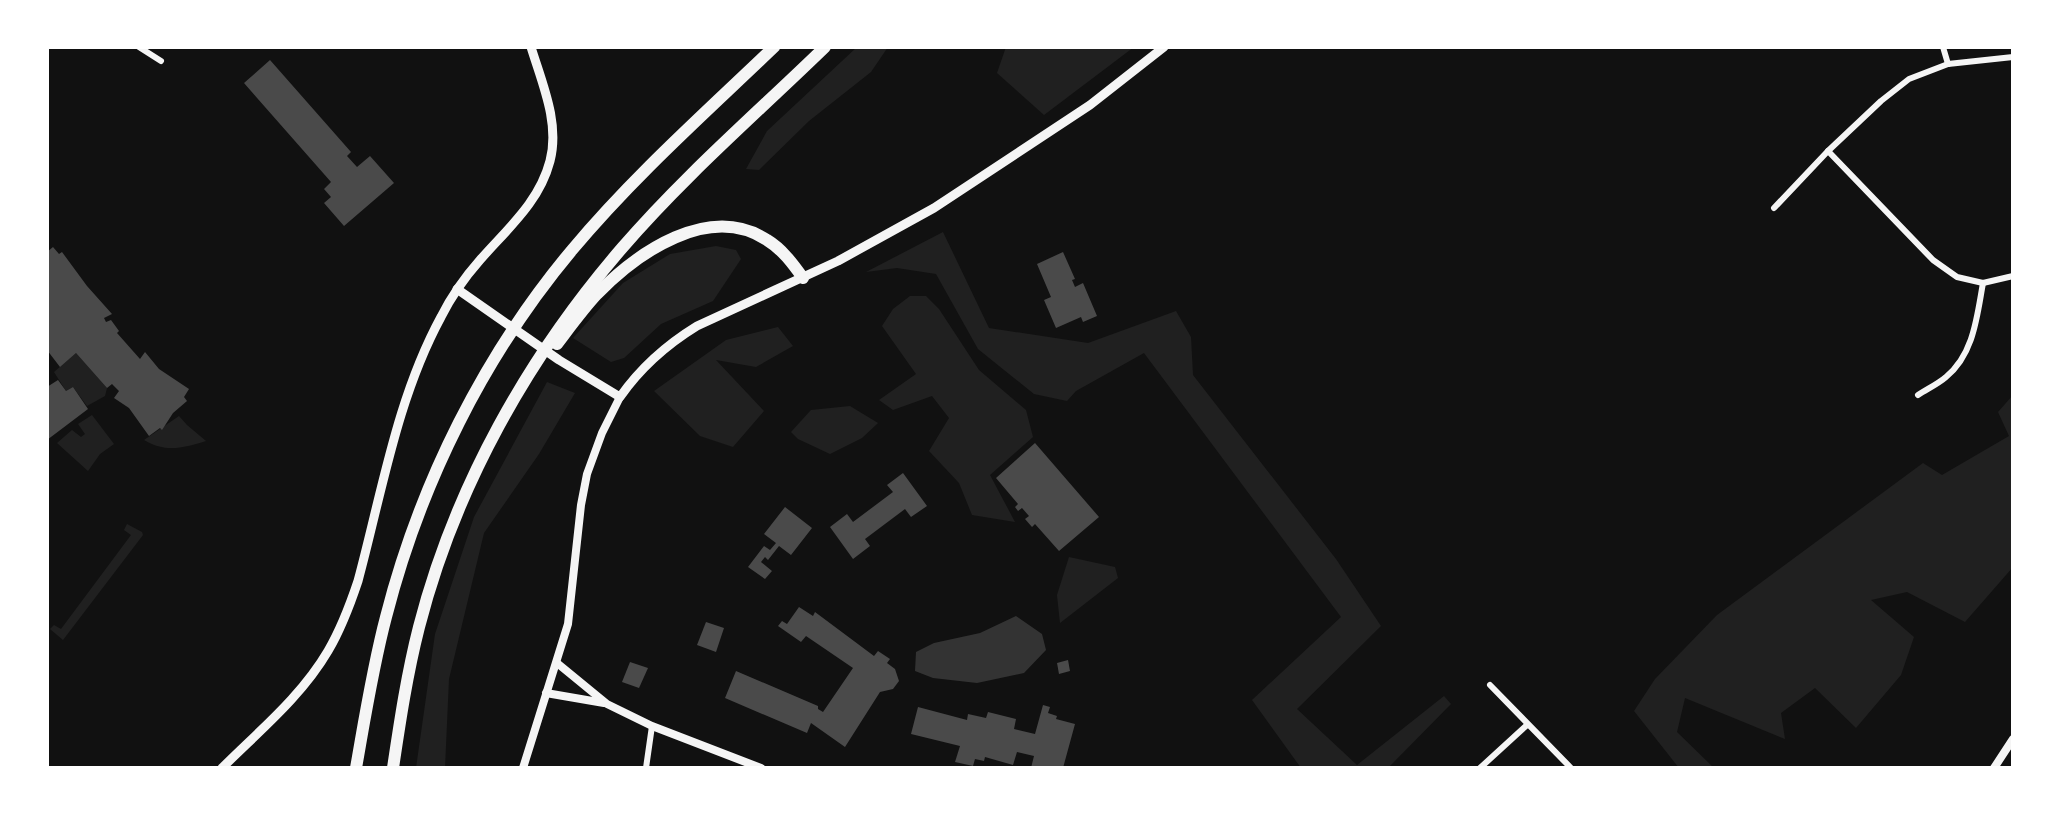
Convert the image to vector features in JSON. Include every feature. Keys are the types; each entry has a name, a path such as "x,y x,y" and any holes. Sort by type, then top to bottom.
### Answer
{"highway":[{"path":"356,768 376,656 397,577 414,526 440,464 480,385 524,314 580,240 654,162 774,47"},
{"path":"393,768 410,665 431,588 468,489 510,405 552,337 623,247 678,188 825,47"},
{"path":"510,405 597,295 643,255 673,237 707,229 739,229 754,233 777,247 803,278"}],"main road":[{"path":"222,768 298,692 314,672 339,629 358,581 401,413 432,334 457,289 527,209 548,170 553,149 553,127 531,47"},
{"path":"457,289 578,372 620,397 644,366 677,338 904,226 1090,105 1164,47"}],"street":[{"path":"139,47 161,61"},
{"path":"1943,47 1948,64"},
{"path":"1774,208 1828,151 1881,101 1909,79 1948,64 2013,57"},
{"path":"1828,151 1933,260 1957,277 1983,283 2013,276"},
{"path":"1918,395 1947,377 1964,356 1975,332 1983,283"},
{"path":"523,768 557,663 572,606 580,516 587,474 602,433 620,397"},
{"path":"557,663 607,704 652,726 761,768"},
{"path":"1490,685 1571,768"},
{"path":"546,693 607,704"},
{"path":"1480,768 1527,725"},
{"path":"646,768 652,726"},
{"path":"1994,768 2013,739"}],"shaded area":[{"path":"857,47 888,47 871,72 809,121 759,170 746,169 767,131"},
{"path":"1006,47 1134,47 1044,115 997,73"},
{"path":"943,232 989,328 1088,343 1176,311 1191,337 1193,375 1336,559 1381,626 1297,709 1357,765 1444,696 1451,704 1388,768 1301,768 1252,700 1341,617 1144,353 1076,391 1067,401 1034,394 978,349 936,274 897,268 866,272"},
{"path":"716,246 736,250 741,259 713,301 661,324 624,358 611,362 573,338 623,283 670,254"},
{"path":"910,296 926,296 939,309 979,370 1026,410 1033,437 990,475 1015,522 972,515 959,483 929,451 949,418 932,396 893,410 879,400 916,374 882,326 893,309"},
{"path":"778,327 793,346 756,367 716,360 764,411 733,447 700,436 654,391 726,340"},
{"path":"76,353 107,388 105,396 87,406 73,387 66,391 54,372"},
{"path":"547,382 575,393 539,454 484,533 449,679 445,768 416,768 435,634 474,517"},
{"path":"2013,395 2013,567 1965,622 1907,592 1871,600 1914,637 1901,675 1856,728 1815,688 1781,713 1785,739 1685,698 1677,732 1714,768 1679,768 1634,711 1655,679 1717,615 1923,463 1942,475 2009,436 1998,412"},
{"path":"850,406 878,423 862,438 830,454 798,439 791,432 811,410"},
{"path":"92,415 114,444 100,454 88,471 57,443 72,430 81,437 85,434 78,424"},
{"path":"179,416 206,441 167,448 144,440"},
{"path":"127,524 143,535 63,640 50,629 54,625 61,629 131,535 124,530"},
{"path":"1069,557 1115,567 1118,578 1060,623 1057,595"},
{"path":"1016,616 1042,634 1046,650 1024,673 977,683 933,678 915,671 916,652 934,643 980,633"}],"building":[{"path":"270,60 351,152 347,156 357,167 370,156 394,183 344,226 324,203 331,197 324,189 331,182 244,83"},
{"path":"53,247 59,254 62,252 112,314 104,318 106,322 111,320 119,331 117,333 140,359 145,352 159,369 189,389 184,397 187,401 173,413 162,430 160,428 149,436 129,408 114,398 119,391 112,384 107,388 76,353 60,367 47,350 47,252"},
{"path":"1063,252 1075,279 1072,280 1075,287 1083,283 1097,316 1083,322 1081,317 1056,328 1044,300 1051,297 1037,264"},
{"path":"58,380 66,391 73,387 88,409 47,440 47,387"},
{"path":"1035,443 1099,517 1059,551 1035,524 1032,527 1025,519 1029,516 1022,508 1018,511 1015,507 1018,504 996,478"},
{"path":"903,473 927,506 911,517 905,509 865,539 870,546 853,559 830,527 847,514 853,522 893,492 887,485"},
{"path":"785,507 812,528 791,555 779,546 768,560 765,557 761,562 772,571 765,579 748,567 764,546 770,550 776,543 764,534"},
{"path":"799,607 813,616 815,612 874,656 878,651 890,659 887,663 895,669 899,681 893,689 880,692 845,747 811,723 807,733 725,698 736,671 818,706 823,712 853,668 806,636 801,642 778,626 782,621 787,624"},
{"path":"706,622 724,628 716,652 697,645"},
{"path":"1068,660 1070,671 1059,674 1057,663"},
{"path":"630,662 648,668 639,688 622,682"},
{"path":"1043,705 1050,707 1048,713 1057,716 1056,719 1075,724 1063,768 1031,768 1034,756 1017,752 1013,765 985,757 984,761 975,759 973,766 955,762 960,746 911,734 918,707 967,720 968,714 986,718 988,712 1016,719 1014,729 1035,734"}]}
